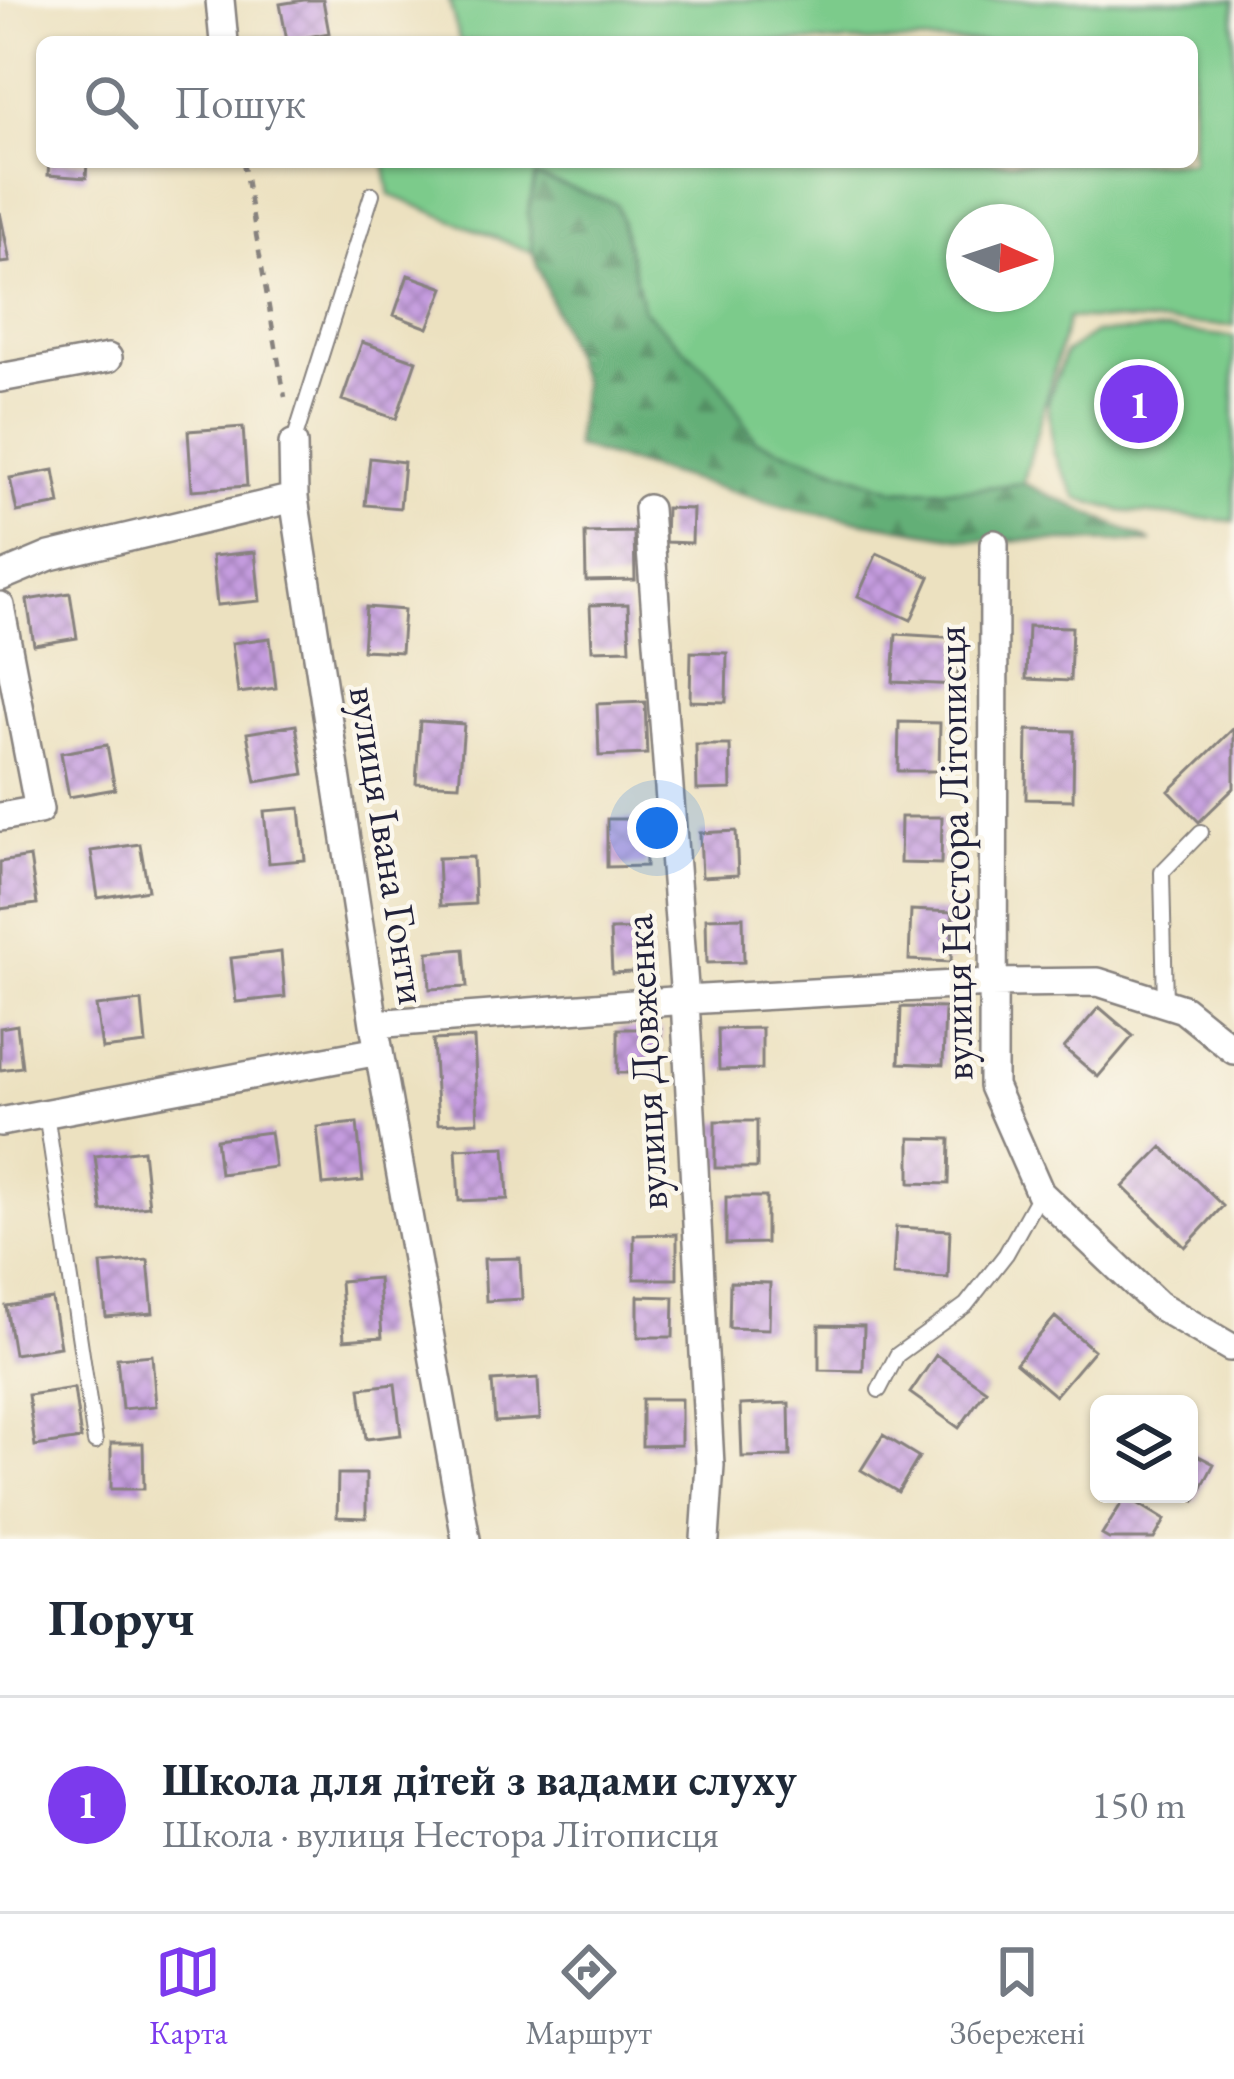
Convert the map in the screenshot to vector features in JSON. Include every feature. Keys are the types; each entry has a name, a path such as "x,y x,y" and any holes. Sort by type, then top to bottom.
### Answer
{"street":[{"path":"220,0 223,36"},
{"path":"0,378 108,358"},
{"name":"вулиця Івана Гонти","path":"293,444 294,498 377,1037 466,1539"},
{"path":"0,577 50,556 294,498"},
{"name":"вулиця Довженка","path":"648,509 685,1000 710,1465 706,1539"},
{"name":"вулиця Нестора Літописця","path":"994,544 993,1086 1040,1193 1158,1305 1230,1347"},
{"path":"0,606 39,810 0,817"},
{"path":"0,1122 377,1037 685,1000 990,983 1098,982 1183,1009 1234,1050"}],"lane":[{"path":"293,444 372,194"},
{"path":"1165,1004 1162,872 1201,832"},
{"path":"46,1113 95,1442"},
{"path":"879,1390 897,1355 966,1305 1006,1254 1040,1193"}],"path":[{"path":"244,168 285,397"}],"green space":[{"path":"449,0 1234,0 1234,326 1068,318 1023,483 896,490 755,440 721,384 643,309 616,204 528,213 533,253 390,195 385,168 1198,168 1198,36 458,36"},
{"path":"535,176 617,204 643,309 721,384 755,440 896,490 1023,483 1152,542 971,540 796,510 575,447 582,383 533,254 528,213"},
{"path":"1168,330 1234,337 1234,521 1121,511 1077,498 1053,452 1048,401 1065,353 1095,333"}],"building":[{"path":"323,0 329,33 286,36 280,4"},
{"path":"49,168 87,168 86,178 48,175"},
{"path":"0,212 10,262 0,263"},
{"path":"408,275 444,288 428,328 394,315"},
{"path":"362,342 416,361 396,419 342,400"},
{"path":"243,427 247,486 192,490 188,431"},
{"path":"370,458 404,462 400,508 365,505"},
{"path":"54,470 60,504 17,512 10,478"},
{"path":"666,508 693,509 692,543 665,542"},
{"path":"634,532 635,580 586,581 585,533"},
{"path":"255,552 260,601 217,605 212,556"},
{"path":"877,553 930,577 911,620 858,596"},
{"path":"70,593 77,638 34,645 27,600"},
{"path":"628,604 630,649 592,650 590,605"},
{"path":"366,607 404,610 401,652 363,650"},
{"path":"1028,626 1072,627 1070,681 1026,679"},
{"path":"896,634 960,638 957,685 893,682"},
{"path":"270,638 276,688 238,693 232,643"},
{"path":"691,652 727,653 726,702 690,701"},
{"path":"645,702 647,754 599,756 597,704"},
{"path":"420,721 464,724 459,785 416,783"},
{"path":"899,722 940,723 939,771 898,771"},
{"path":"296,725 304,774 256,782 247,733"},
{"path":"1234,728 1234,788 1199,822 1169,791"},
{"path":"1027,730 1074,731 1073,800 1026,799"},
{"path":"107,745 115,789 69,797 61,753"},
{"path":"696,745 730,745 731,789 697,790"},
{"path":"300,808 305,860 269,863 264,811"},
{"path":"901,817 942,817 941,864 900,863"},
{"path":"607,819 645,819 646,866 607,867"},
{"path":"736,831 738,875 702,877 700,833"},
{"path":"140,844 148,890 98,898 91,851"},
{"path":"30,857 37,904 0,909 0,862"},
{"path":"473,857 475,904 440,906 438,858"},
{"path":"911,910 953,912 951,962 909,960"},
{"path":"743,917 744,962 707,963 706,918"},
{"path":"649,929 651,971 612,973 610,930"},
{"path":"464,949 467,987 430,989 428,952"},
{"path":"281,952 285,997 236,1002 231,958"},
{"path":"142,1001 146,1044 102,1049 96,1006"},
{"path":"901,1007 945,1008 943,1065 899,1063"},
{"path":"1099,1007 1133,1036 1098,1077 1064,1048"},
{"path":"17,1025 22,1067 0,1070 0,1028"},
{"path":"762,1028 762,1069 719,1070 718,1029"},
{"path":"618,1029 661,1029 661,1073 618,1073"},
{"path":"474,1038 478,1122 438,1124 433,1040"},
{"path":"715,1121 757,1121 757,1168 715,1168"},
{"path":"357,1123 363,1181 323,1185 317,1127"},
{"path":"270,1132 275,1167 220,1174 216,1139"},
{"path":"910,1138 950,1139 949,1184 910,1183"},
{"path":"505,1147 508,1199 459,1201 456,1149"},
{"path":"1162,1147 1223,1206 1185,1247 1123,1187"},
{"path":"143,1150 149,1206 102,1211 95,1156"},
{"path":"726,1197 766,1197 766,1243 726,1244"},
{"path":"896,1227 950,1230 948,1278 893,1275"},
{"path":"677,1234 677,1279 634,1279 634,1235"},
{"path":"520,1258 522,1299 486,1301 484,1259"},
{"path":"148,1260 153,1313 106,1317 101,1264"},
{"path":"378,1278 382,1337 344,1340 340,1281"},
{"path":"730,1282 770,1283 769,1329 729,1328"},
{"path":"638,1296 674,1297 673,1337 638,1337"},
{"path":"52,1299 60,1347 14,1354 6,1306"},
{"path":"1055,1317 1094,1350 1055,1396 1016,1363"},
{"path":"819,1325 864,1326 863,1371 819,1370"},
{"path":"152,1355 156,1406 122,1409 117,1358"},
{"path":"936,1355 986,1390 959,1428 910,1393"},
{"path":"538,1378 540,1419 495,1422 492,1381"},
{"path":"395,1384 401,1435 366,1439 360,1388"},
{"path":"74,1388 81,1439 35,1446 28,1395"},
{"path":"642,1399 681,1399 681,1445 642,1446"},
{"path":"789,1403 790,1456 742,1457 740,1405"},
{"path":"883,1435 919,1457 898,1492 861,1470"},
{"path":"111,1443 143,1443 144,1489 111,1489"},
{"path":"1198,1456 1214,1464 1198,1495"},
{"path":"338,1474 366,1474 366,1518 337,1517"},
{"path":"1122,1503 1137,1503 1165,1520 1154,1539 1102,1535"}],"place":[{"name":"Школа для дітей з вадами слуху","path":"1139,404"}]}
